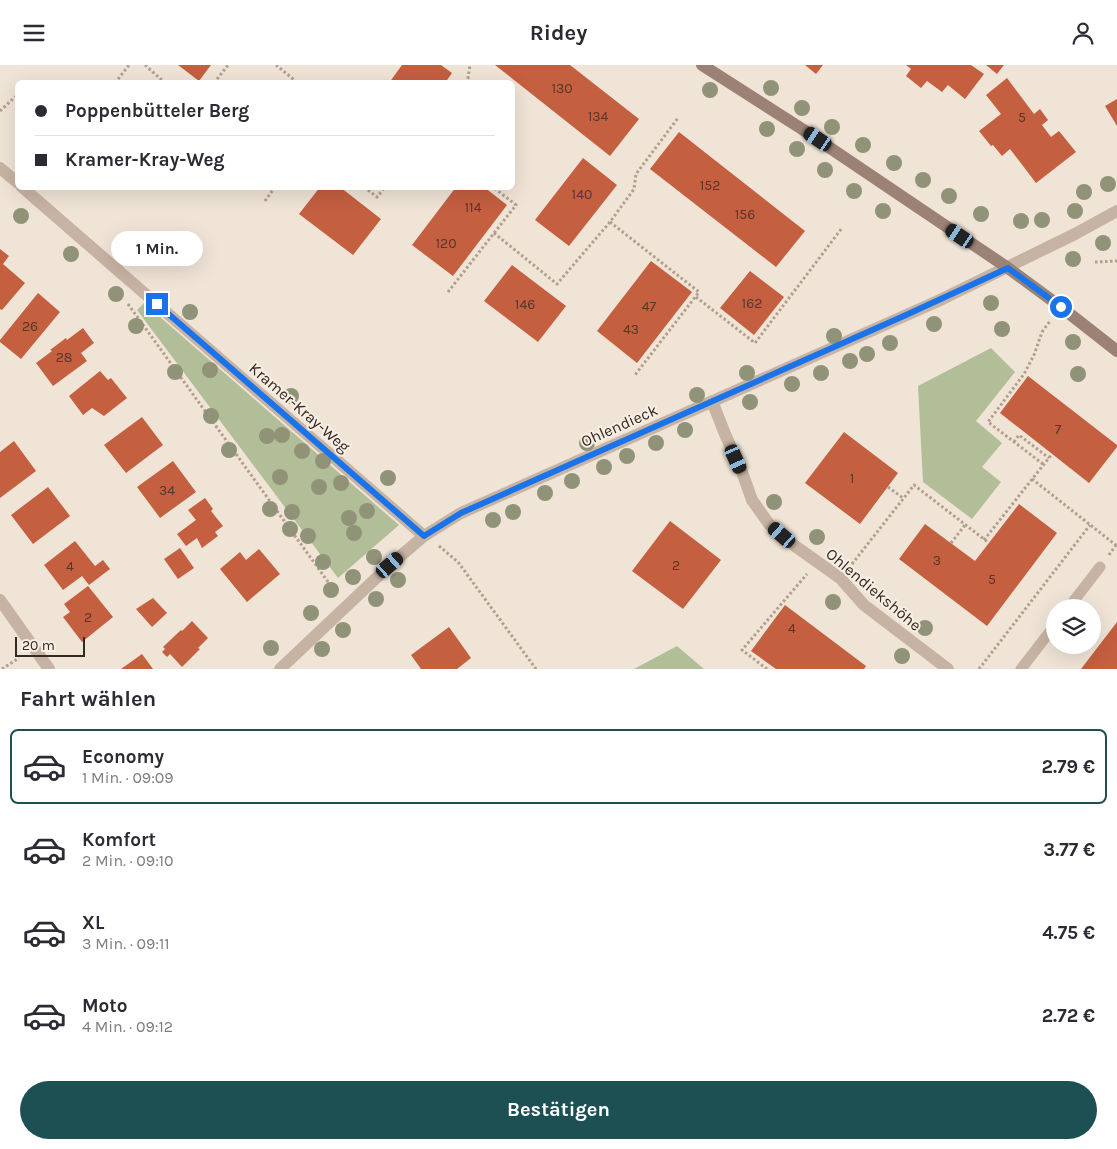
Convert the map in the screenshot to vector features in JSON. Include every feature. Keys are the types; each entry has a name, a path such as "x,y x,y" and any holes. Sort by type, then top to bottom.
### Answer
{"main road":[{"path":"702,65 802,129 1008,268 1117,351"}],"street":[{"path":"0,168 15,180"},
{"name":"Kramer-Kray-Weg","path":"25,190 424,536"},
{"name":"Ohlendieck","path":"280,669 390,565 424,536 461,513 906,315 1008,268 1117,211"},
{"name":"Ohlendiekshöhe","path":"712,401 752,500 769,524 795,546 840,578 864,605 948,669"},
{"path":"0,600 49,669"}],"lane":[{"path":"1074,599 1100,567"},
{"path":"1021,669 1046,637"}],"path":[{"path":"117,80 129,65"},
{"path":"145,65 162,80"},
{"path":"216,80 228,65"},
{"path":"276,65 294,80"},
{"path":"466,80 470,65"},
{"path":"0,111 15,97"},
{"path":"494,233 557,284 610,222 634,189 636,174 678,118"},
{"path":"265,201 274,190"},
{"path":"368,190 377,197 383,190"},
{"path":"448,292 516,205 497,190"},
{"path":"610,222 699,293 634,375"},
{"path":"696,297 755,343 842,228"},
{"path":"1095,262 1117,261"},
{"path":"124,300 331,586"},
{"path":"1043,464 988,422 1024,374 1034,355 1042,332 1061,307"},
{"path":"1014,441 1019,435 1049,458"},
{"path":"984,540 1052,454"},
{"path":"1032,479 1117,546"},
{"path":"840,578 914,485 989,543"},
{"path":"888,487 904,498"},
{"path":"951,543 965,525"},
{"path":"979,669 1090,525"},
{"path":"424,536 458,562 536,669"},
{"path":"767,669 742,650 817,562"}],"green space":[{"path":"144,303 399,525 338,578 137,310"},
{"path":"991,348 1015,372 976,421 1002,443 982,467 1001,482 972,519 923,482 918,386"},
{"path":"677,646 704,669 634,669"}],"building":[{"path":"178,65 211,65 200,80"},
{"path":"402,65 441,65 452,73 447,80 391,80"},
{"path":"495,65 570,65 639,119 610,156"},
{"path":"805,65 823,65 816,74"},
{"path":"906,65 971,65 984,74 965,99 948,85 942,92 927,81 921,88 906,76 911,69"},
{"path":"986,65 1004,65 997,74"},
{"path":"1007,78 1034,114 1040,109 1048,120 1042,125 1051,137 1059,131 1076,152 1036,183 1010,149 1002,156 979,131 1001,114 986,95"},
{"path":"1117,99 1117,126 1105,106"},
{"path":"679,132 805,231 776,267 650,169"},
{"path":"583,158 617,185 569,246 535,220"},
{"path":"318,190 344,190 381,219 353,255 299,214"},
{"path":"454,190 488,190 507,205 453,276 412,245"},
{"path":"0,249 9,256 3,264 25,283 2,310 0,309"},
{"path":"651,261 692,292 637,363 597,331"},
{"path":"512,265 566,306 538,342 484,301"},
{"path":"750,271 784,297 754,335 720,308"},
{"path":"38,293 60,312 21,359 0,340"},
{"path":"83,328 94,343 81,353 87,361 53,386 36,363 66,338 67,340"},
{"path":"100,371 108,380 111,378 127,398 104,416 92,408 83,415 69,396"},
{"path":"1028,376 1117,445 1089,483 1000,413"},
{"path":"142,417 163,445 126,473 104,445"},
{"path":"844,432 898,473 860,524 805,483"},
{"path":"14,441 36,471 0,498 0,452"},
{"path":"173,461 196,492 160,518 137,487"},
{"path":"48,487 70,516 33,544 11,515"},
{"path":"205,498 213,509 211,511 223,526 215,532 218,536 202,548 197,538 186,546 177,534 196,520 188,510"},
{"path":"1019,504 1057,533 987,626 899,559 925,524 975,561"},
{"path":"670,521 721,560 683,609 632,571"},
{"path":"75,541 95,566 103,560 110,569 89,585 82,576 63,590 44,565"},
{"path":"180,548 194,568 178,579 164,559"},
{"path":"259,549 280,574 247,602 220,569 240,552 246,560"},
{"path":"88,586 113,617 82,642 63,617 70,612 64,604"},
{"path":"153,598 167,613 152,627 136,609"},
{"path":"785,605 866,666 864,669 776,669 751,651"},
{"path":"192,621 208,638 182,667 170,654 167,657 162,652 165,649 163,647"},
{"path":"1117,622 1117,669 1081,669 1092,654 1101,654 1101,643"},
{"path":"449,627 471,658 457,669 421,669 411,655"},
{"path":"142,654 153,669 121,669"}],"route":[{"path":"157,304 424,536 461,513 1008,268 1061,307"}]}
